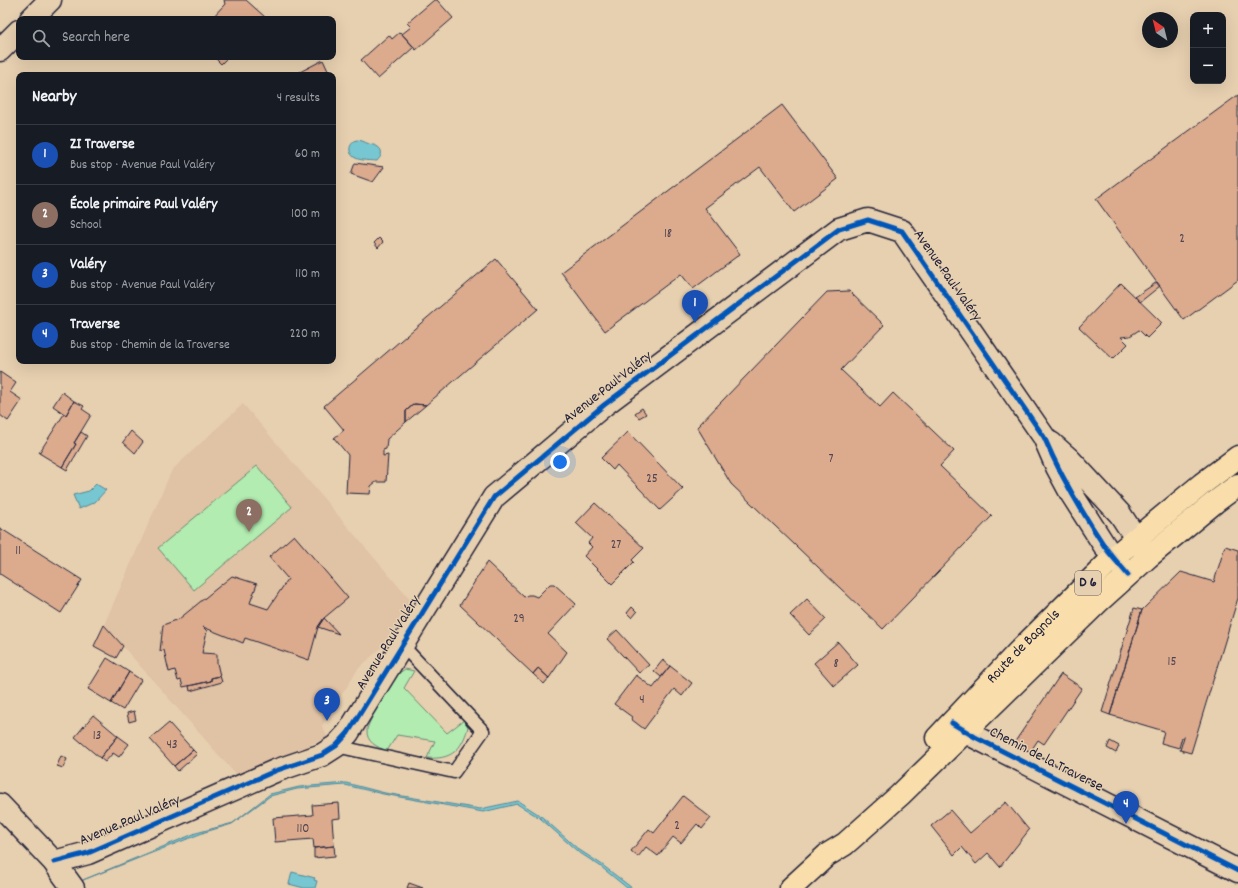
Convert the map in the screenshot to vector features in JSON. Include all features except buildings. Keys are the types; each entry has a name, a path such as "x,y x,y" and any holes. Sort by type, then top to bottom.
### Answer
{"main road":[{"name":"Route de Bagnols","path":"958,727 1019,651 1114,557 1202,484 1238,457"},
{"name":"Route de Bagnols","path":"791,888 827,855 836,839 890,786 1148,557 1238,485"}],"street":[{"path":"34,16 50,0"},
{"path":"0,50 16,34"},
{"name":"Avenue Paul Valéry","path":"54,862 88,853 275,771 322,755 336,746 348,733 494,497 604,405 839,229 868,220 902,232 1044,437 1057,467 1071,493 1106,548 1128,575"},
{"name":"Avenue Paul Valéry","path":"1044,437 1069,459 1120,514 1148,557"},
{"name":"Chemin de la Traverse","path":"958,727 1238,871"},
{"path":"0,805 54,862 73,888"}],"lane":[{"path":"336,746 454,772 483,730 402,645"}],"shaded area":[{"path":"243,404 411,601 384,645 358,669 322,726 327,736 325,739 311,744 312,750 239,778 104,625 172,470"}],"green space":[{"path":"257,466 292,507 194,590 158,548"},
{"path":"405,669 414,671 404,688 447,733 464,720 468,727 466,735 459,747 449,755 427,758 435,741 397,735 387,751 373,744 368,738 367,730 374,712 394,677"}],"water":[{"path":"356,140 376,146 380,149 380,158 377,161 361,160 351,155 350,146"},
{"path":"96,484 106,490 95,502 79,509 73,495 89,491"},
{"path":"346,783 385,793 480,809 518,801 541,816 578,849 601,864 632,888 627,888 600,866 577,851 540,818 517,804 483,812 383,794 345,785 297,789 270,796 232,824 205,832 83,880 196,833 233,823 270,794 299,787"},
{"path":"292,872 315,878 314,880 317,881 315,888 304,888 289,884"}],"cycle path":[{"path":"54,862 88,853 275,771 322,755 336,746 348,733 494,497 604,405 839,229 868,220 902,231 1044,437 1072,494 1108,551 1128,575"},
{"path":"952,723 975,737 1238,871"}],"place":[{"name":"ZI Traverse","path":"695,323"},
{"name":"École primaire Paul Valéry","path":"249,532"},
{"name":"Valéry","path":"327,721"},
{"name":"Traverse","path":"1126,824"}]}
